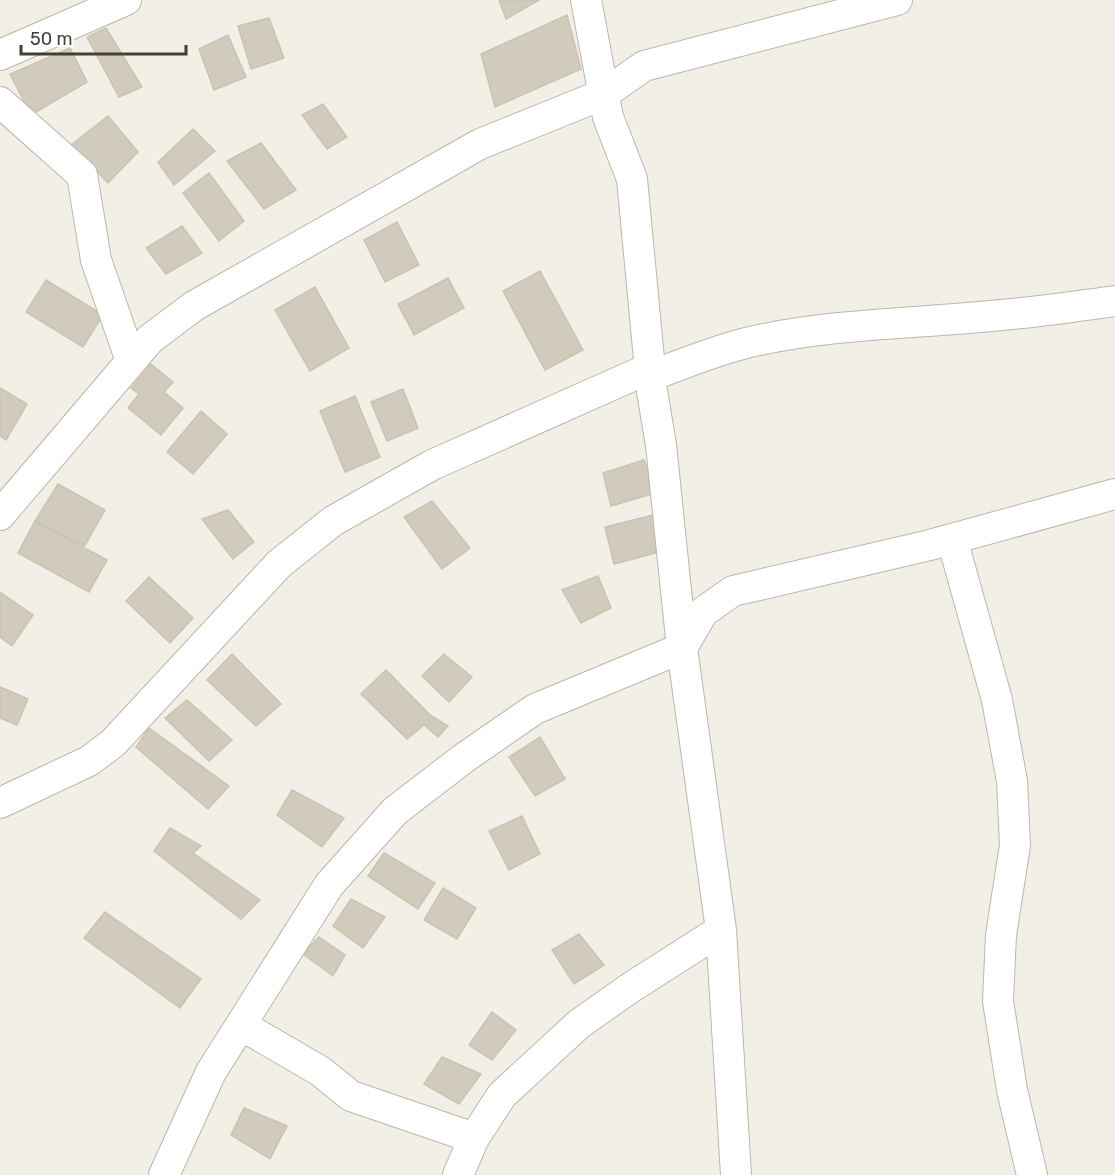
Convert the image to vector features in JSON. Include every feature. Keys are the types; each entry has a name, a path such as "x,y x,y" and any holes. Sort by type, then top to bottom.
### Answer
{"street":[{"path":"0,55 126,0"},
{"path":"586,0 608,117 632,179 682,648 721,930 736,1175"},
{"path":"0,515 150,339 194,306 470,150 604,94 645,66 850,7 897,0"},
{"path":"0,102 82,175 96,260 132,361"},
{"path":"0,802 88,761 113,743 279,564 333,521 432,465 651,372 746,344 793,334 1002,315 1115,301"},
{"path":"164,1175 212,1072 329,885 395,811 464,758 535,709 682,648 703,612 733,591 952,539 1115,494"},
{"path":"952,539 997,700 1012,781 1015,845 1001,935 998,1000 1012,1090 1032,1175"},
{"path":"458,1175 474,1138 502,1095 579,1024 630,988 721,930"},
{"path":"241,1025 320,1071 351,1096 474,1138"}],"building":[{"path":"499,0 539,0 506,19"},
{"path":"567,15 581,69 495,107 481,54"},
{"path":"269,18 284,58 251,69 238,26"},
{"path":"106,28 142,87 119,97 87,37"},
{"path":"228,35 246,77 214,90 199,49"},
{"path":"70,48 87,82 31,115 10,74"},
{"path":"323,104 347,137 327,149 302,115"},
{"path":"108,116 138,152 108,183 71,145"},
{"path":"193,129 215,151 174,185 158,162"},
{"path":"261,143 296,190 264,209 227,161"},
{"path":"209,173 244,221 219,241 183,193"},
{"path":"397,222 419,265 385,282 364,240"},
{"path":"182,226 202,253 166,274 146,248"},
{"path":"540,271 583,350 545,370 503,291"},
{"path":"448,278 464,308 414,335 398,304"},
{"path":"46,280 103,315 83,347 26,312"},
{"path":"315,287 349,348 310,371 275,310"},
{"path":"151,364 173,382 164,392 183,408 161,435 128,408 139,394 131,388"},
{"path":"0,388 27,404 6,440 0,436"},
{"path":"403,389 418,428 387,441 371,402"},
{"path":"355,396 380,457 345,472 320,411"},
{"path":"201,411 227,434 193,474 167,452"},
{"path":"644,460 655,493 611,506 603,473"},
{"path":"58,484 105,510 84,547 35,521"},
{"path":"432,501 470,548 442,569 404,517"},
{"path":"228,510 254,542 233,559 202,519"},
{"path":"657,514 663,551 614,564 605,527"},
{"path":"35,521 107,560 89,592 18,553"},
{"path":"598,576 611,608 581,623 562,590"},
{"path":"149,577 193,618 170,643 126,601"},
{"path":"0,592 33,615 12,646 0,637"},
{"path":"232,654 281,704 256,726 207,680"},
{"path":"444,654 472,677 449,702 422,676"},
{"path":"386,670 430,715 448,726 438,737 424,725 407,739 361,694"},
{"path":"0,687 28,699 17,725 0,718"},
{"path":"187,700 232,740 209,761 165,718"},
{"path":"149,728 229,786 208,809 136,747"},
{"path":"540,737 565,779 535,796 509,757"},
{"path":"292,790 344,818 322,847 277,815"},
{"path":"522,816 540,854 509,870 489,831"},
{"path":"170,828 201,846 193,853 260,900 241,919 154,851"},
{"path":"384,853 435,883 418,909 368,876"},
{"path":"443,888 476,908 457,939 424,920"},
{"path":"351,899 385,917 363,948 333,926"},
{"path":"105,912 201,979 180,1008 84,938"},
{"path":"579,934 604,965 574,984 552,950"},
{"path":"319,937 345,955 333,976 303,954"},
{"path":"492,1012 516,1030 492,1060 469,1045"},
{"path":"442,1057 481,1074 459,1104 424,1084"},
{"path":"244,1108 287,1126 270,1159 231,1135"}]}
